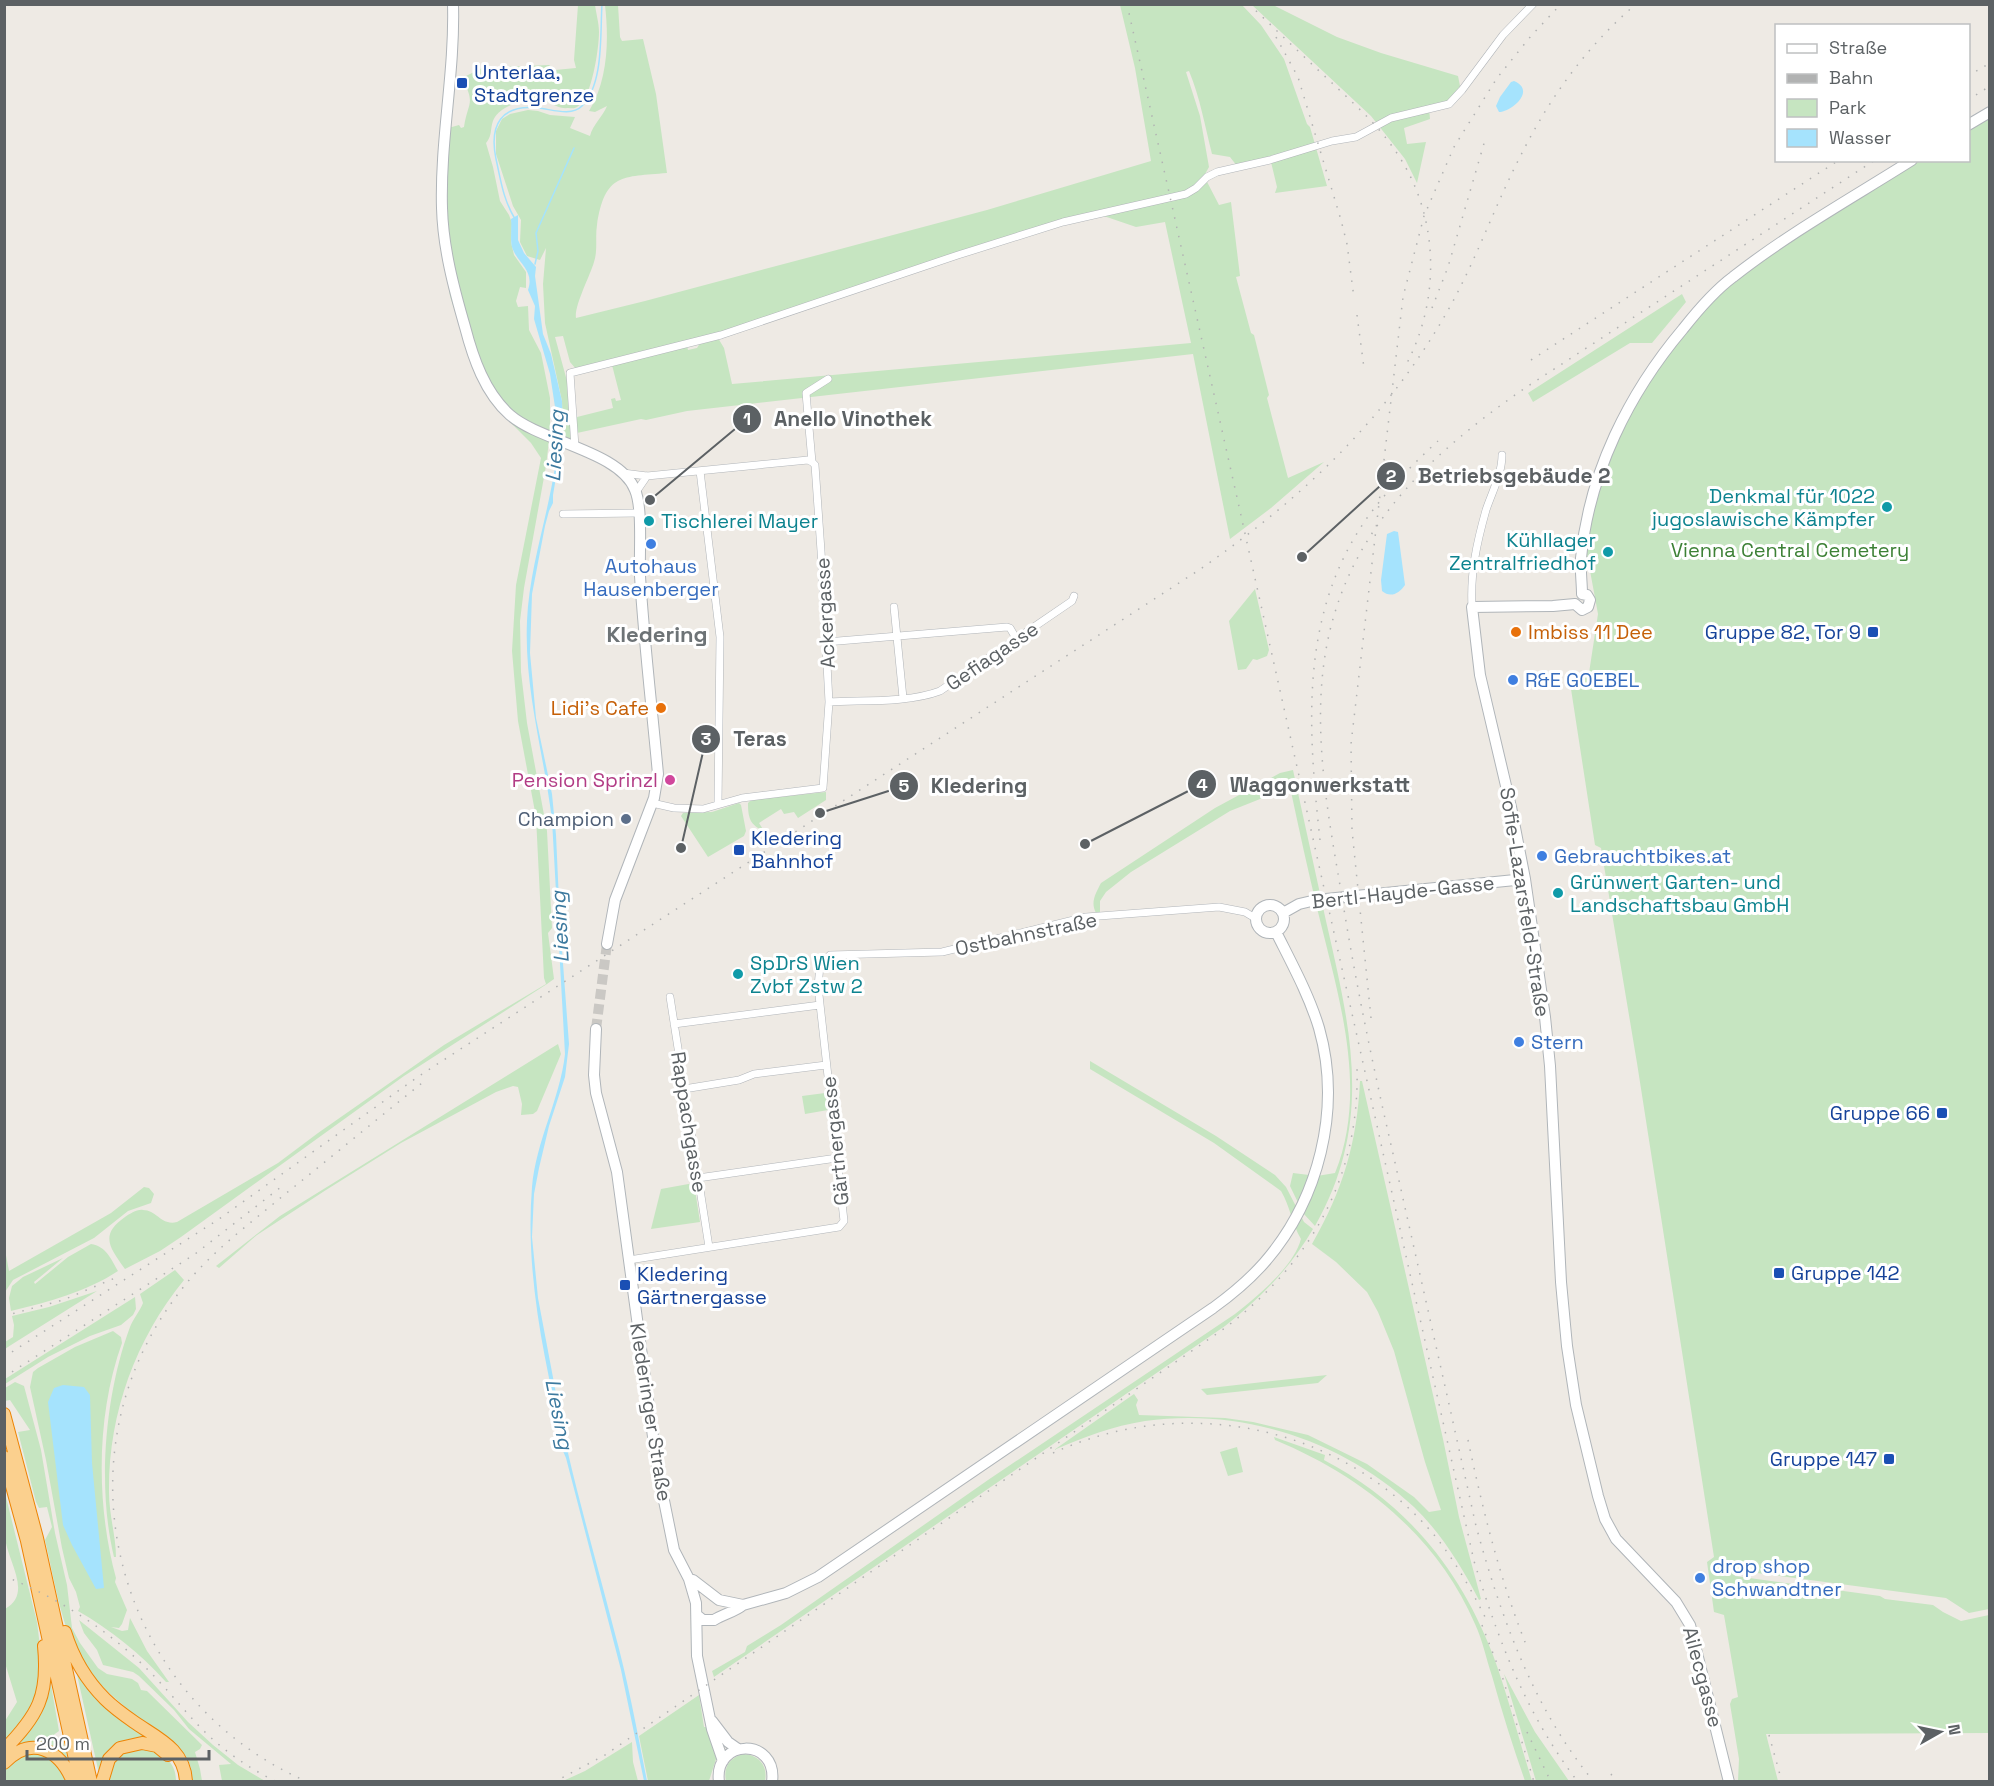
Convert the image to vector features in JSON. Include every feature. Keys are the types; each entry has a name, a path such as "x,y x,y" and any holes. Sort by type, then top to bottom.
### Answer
{"highway":[{"path":"4,1414 37,1538 92,1782"},
{"path":"4,1457 47,1630 80,1782"},
{"path":"54,1613 62,1624 79,1667 90,1683 117,1710 160,1738 175,1751 184,1764 186,1782"},
{"path":"4,1750 24,1730 41,1700 45,1681 44,1646 47,1630"},
{"path":"102,1782 105,1766 114,1752 120,1748 142,1743 157,1746 169,1755 176,1766 179,1782"},
{"path":"4,1763 16,1753 26,1749 51,1752 60,1758 73,1782"}],"street":[{"path":"453,4 452,64 442,199 454,288 468,338 490,391 515,419 533,430 607,462 624,473 636,492 640,576 658,774 652,803 615,900 607,944"},
{"path":"573,446 570,373 721,335 982,247 1095,213 1186,194 1217,171 1270,160 1332,141 1356,137 1391,118 1449,104 1503,35 1533,4"},
{"path":"1970,124 1989,112"},
{"path":"1472,607 1575,604 1582,610 1588,607 1591,602 1589,597 1582,594 1581,560 1590,508 1601,471 1626,411 1642,382 1694,315 1731,278 1774,247 1909,162"},
{"name":"Ackergasse","path":"718,804 742,798 823,788 829,702 821,551 806,393 828,379"},
{"name":"Sofie-Lazarsfeld-Straße","path":"1502,455 1501,468 1474,555 1472,607 1480,675 1506,784 1524,879 1548,1045 1556,1209 1567,1346 1576,1405 1598,1496"},
{"path":"624,473 647,476 808,460 812,462"},
{"path":"652,803 684,809 703,809 718,804 720,638 700,471"},
{"path":"636,492 647,476"},
{"path":"563,514 638,513"},
{"name":"Gefiagasse","path":"829,702 928,696 940,691 1017,640 1072,601 1074,596"},
{"path":"894,607 903,698"},
{"path":"826,642 1007,627 1017,640"},
{"name":"Bertl-Hayde-Gasse","path":"1283,913 1299,904 1316,900 1524,879"},
{"path":"1268,905 1277,906 1283,913 1284,922 1276,932 1266,933 1258,928 1255,918 1259,909 1268,905"},
{"name":"Ostbahnstraße","path":"818,986 820,966 826,958 834,954 942,952 1086,918 1219,907 1245,912 1255,918"},
{"path":"743,1605 716,1598 701,1597 697,1609 703,1620 715,1618 743,1605 786,1593 835,1566 1213,1308 1250,1278 1275,1251 1293,1223 1313,1181 1324,1139 1327,1092 1324,1050 1319,1029 1305,991 1276,932"},
{"name":"Gärtnergasse","path":"629,1260 839,1227 844,1221 818,986"},
{"name":"Rappachgasse","path":"670,997 709,1247"},
{"path":"674,1024 820,1005"},
{"name":"Klederinger Straße","path":"596,1029 594,1075 596,1093 617,1172 659,1477 674,1550 689,1579 697,1609 697,1656 712,1729 723,1761"},
{"path":"684,1089 739,1080 754,1074 826,1065"},
{"path":"698,1178 837,1158"},
{"name":"Ailecgasse","path":"1598,1496 1605,1519 1616,1539 1676,1602 1690,1625 1729,1782"},
{"name":"Klederinger Straße","path":"689,1579 716,1598"},
{"path":"698,1641 722,1607 716,1598"},
{"name":"Klederinger Straße","path":"711,1718 728,1742 738,1749"},
{"path":"718,1781 720,1767 732,1752 738,1749 751,1749 763,1754 771,1765 772,1782"}],"green space":[{"path":"578,5 595,5 599,29 594,72 582,102 574,108 562,108 536,101 509,106 495,117 486,143 500,201 512,223 511,242 514,255 526,272 526,288 520,287 516,301 518,307 528,306 529,330 541,353 550,398 550,432 546,466 520,621 521,672 527,723 547,831 552,928 548,933 554,979 404,1076 181,1237 125,1269 115,1255 110,1236 112,1230 125,1217 143,1210 152,1212 167,1222 177,1222 278,1163 444,1045 546,984 536,817 518,721 512,651 516,585 541,458 531,443 494,406 475,374 450,296 440,236 442,125 464,127 470,99 462,78 482,68 549,65 555,70 576,68 574,60"},
{"path":"605,5 618,5 622,41 643,39 656,94 667,173 618,181 605,195 597,225 595,257 580,299 576,318 987,210 1151,161 1135,68 1120,5 1242,5 1261,25 1284,59 1310,127 1327,186 1275,193 1277,187 1271,162 1237,166 1230,157 1212,154 1189,71 1186,72 1200,116 1209,167 1204,176 1219,205 1231,202 1240,276 1236,277 1251,333 1254,335 1269,395 1267,398 1288,478 1324,462 1271,508 1230,539 1193,354 687,411 577,433 577,417 613,408 611,399 621,400 612,365 687,346 688,350 697,348 700,343 718,338 724,348 732,384 1191,343 1165,222 1136,227 1095,213 755,323 576,369 570,362 563,336 555,337 567,381 571,440 563,436 562,401 545,323 543,284 546,248 540,260 527,256 520,242 521,220 513,206 496,154 496,131 502,119 510,114 528,110 575,117 570,128 590,136 607,106 595,112 589,111 600,86 606,60"},
{"path":"1252,5 1273,5 1337,37 1458,76 1460,86 1450,101 1429,107 1430,119 1404,128 1407,144 1426,142 1417,183 1405,159 1371,116"},
{"name":"Vienna Central Cemetery","path":"1989,117 1989,1609 1969,1613 1946,1598 1734,1570 1735,1576 1933,1605 1961,1621 1989,1615 1989,1733 1766,1734 1778,1781 1738,1781 1739,1759 1730,1704 1732,1699 1738,1697 1724,1615 1714,1612 1707,1562 1714,1557 1637,1063 1601,848 1595,845 1569,676 1589,673 1598,614 1586,549 1594,507 1623,427 1642,391 1692,323 1733,281 1776,249 1917,162 1970,162 1970,129"},
{"path":"1682,294 1686,302 1652,343 1630,343 1533,402 1528,393"},
{"path":"1255,589 1269,650 1267,656 1257,660 1253,659 1246,669 1238,670 1229,621"},
{"path":"1293,770 1343,1000 1352,1075 1351,1113 1345,1150 1333,1188 1315,1226 1303,1213 1290,1186 1293,1173 1317,1176 1335,1173 1345,1141 1350,1108 1350,1075 1341,1009 1290,787 1230,811 1131,872 1106,892 1100,901 1100,912 1096,913 1094,905 1094,898 1101,883 1215,808 1280,773"},
{"path":"826,792 826,800 798,818 794,812 784,814 781,809 759,823 764,831 756,826 749,817 748,803 751,800"},
{"path":"739,803 746,831 744,836 708,857 681,816 683,813 712,812"},
{"path":"558,1044 561,1054 537,1111 533,1114 521,1115 522,1104 518,1087 513,1086 496,1092 401,1143 257,1235 219,1268 216,1266 280,1216"},
{"path":"1090,1061 1216,1136 1275,1175 1286,1187 1304,1222 1313,1229 1274,1282 1225,1326 714,1677 712,1671 745,1652 747,1646 1235,1314 1273,1281 1297,1250 1301,1239 1281,1191 1214,1143 1090,1069"},
{"path":"1360,1081 1362,1081 1459,1517 1481,1599 1479,1600 1450,1551 1414,1507 1386,1484 1356,1464 1323,1447 1289,1434 1218,1419 1181,1418 1145,1421 1122,1426 1088,1436 1054,1450 1134,1394 1138,1400 1136,1405 1139,1415 1225,1418 1308,1435 1367,1464 1414,1497 1429,1512 1441,1510 1394,1351 1378,1312 1367,1292 1336,1262 1312,1244 1340,1185 1352,1146"},
{"path":"825,1093 828,1110 805,1114 802,1096"},
{"path":"694,1183 700,1222 651,1229 661,1189"},
{"path":"144,1187 149,1188 154,1194 151,1203 128,1211 94,1238 13,1280 5,1292 5,1250 9,1271 111,1213"},
{"path":"91,1244 104,1250 118,1271 80,1291 11,1311 9,1298 12,1286 23,1277 63,1258 34,1282 35,1284 68,1257"},
{"path":"175,1270 184,1280 151,1328 138,1353 119,1407 113,1435 109,1501 116,1549 116,1557 114,1557 109,1530 105,1471 109,1411 115,1381 130,1327 143,1303 140,1294"},
{"path":"97,1291 5,1349 5,1342 13,1337 12,1316 49,1307"},
{"path":"135,1297 136,1309 133,1315 121,1325 90,1336 48,1357 5,1384 5,1379"},
{"path":"113,1331 121,1337 122,1343 107,1400 103,1430 102,1491 115,1582 127,1610 119,1628 111,1627 122,1631 128,1630 130,1618 147,1651 169,1682 166,1682 125,1643 78,1611 80,1607 69,1578 62,1548 30,1387 33,1372 38,1368 75,1347"},
{"path":"1327,1375 1318,1383 1207,1395 1201,1389"},
{"path":"15,1382 24,1386 41,1450 55,1533 67,1585 72,1628 98,1668 107,1674 132,1679 138,1683 141,1690 147,1691 202,1745 195,1752 202,1781 192,1781 188,1759 182,1751 132,1712 94,1678 76,1651 64,1621 45,1540 52,1527 47,1507 39,1508 36,1502 18,1432 30,1430 10,1400 5,1401 5,1388"},
{"path":"1274,1437 1325,1455 1324,1460 1353,1477 1405,1518 1447,1567 1480,1624 1493,1655 1532,1781 1525,1781 1478,1630 1459,1592 1440,1563 1393,1512 1366,1491 1338,1472 1275,1440"},
{"path":"1237,1447 1243,1472 1228,1476 1220,1452"},
{"path":"4,1489 37,1622 43,1671 34,1709 5,1747 5,1721 17,1702 5,1663 5,1609 13,1602 18,1585 6,1545"},
{"path":"79,1620 139,1668 188,1722 213,1745 238,1765 265,1781 222,1781 219,1765 231,1764 189,1729 174,1710 139,1676 133,1672 103,1665"},
{"path":"76,1670 108,1710 149,1738 123,1741 108,1757 99,1774"},
{"path":"1504,1674 1535,1732 1569,1781 1536,1781"},
{"path":"50,1679 59,1731 52,1736 52,1739 63,1741 69,1763 57,1750 13,1749 36,1721"},
{"path":"699,1695 704,1727 706,1727 717,1756 709,1781 648,1781 639,1736"},
{"path":"632,1742 633,1762 638,1781 563,1781 585,1771"},
{"path":"145,1745 171,1763 176,1781 106,1782 109,1766 125,1749"},
{"path":"33,1752 54,1762 68,1782 5,1782 8,1765 16,1758"},
{"path":"744,1754 761,1762 764,1766 765,1781 726,1781 726,1771 731,1760"}],"water":[{"path":"1514,81 1520,85 1523,94 1516,104 1499,112 1496,106 1500,97"},
{"path":"518,215 518,240 524,253 536,267 535,276 543,334 551,354 562,401 563,436 553,503 545,526 532,594 530,653 536,718 552,794 569,1044 565,1077 549,1126 534,1194 532,1237 538,1298 565,1441 568,1441 573,1475 624,1668 647,1781 644,1781 621,1670 566,1458 560,1444 563,1441 543,1347 531,1251 534,1170 565,1054 552,820 531,696 527,646 529,594 556,462 558,409 555,407 550,374 534,319 535,306 528,290 529,277 512,247 511,219"},
{"path":"1398,532 1405,585 1400,591 1391,595 1382,591 1381,580 1387,534"},
{"path":"63,1385 84,1387 90,1395 92,1463 104,1588 96,1589 63,1525 48,1402 54,1388"}],"waterway":[{"name":"Liesing","path":"515,219 505,197 496,159 494,147 496,127 500,119 515,110 538,108 567,112 582,106 594,85 600,58 602,4"},
{"path":"535,264 538,251 536,233 574,148"}],"tunnel":[{"path":"596,1029 607,944"}],"railway":[{"path":"1127,4 1474,1561 1504,1649 1529,1704 1543,1730 1578,1782"},
{"path":"1249,4 1373,123 1394,149 1409,174 1420,200 1427,227 1430,283 1426,311 1418,339 1406,365"},
{"path":"1371,1018 1352,830 1351,744 1403,297 1424,216 1454,147 1497,78 1561,4"},
{"path":"4,1357 219,1219 419,1076 1199,570 1274,513 1342,452 1401,382 1428,344 1452,303 1512,173 1544,113 1571,74 1601,37 1636,4"},
{"path":"1276,37 1298,77 1341,220 1347,244 1354,298"},
{"path":"1970,75 1990,63"},
{"path":"1970,99 1990,86"},
{"path":"1432,308 1448,267 1485,140"},
{"path":"1531,360 1836,162"},
{"path":"1594,1782 1553,1724 1536,1692 1496,1594 1476,1526 1379,1093 1347,930 1330,825 1322,753 1320,716 1327,644 1336,609 1367,541 1411,483 1437,457 1525,388 1872,162"},
{"path":"1357,315 1364,368"},
{"path":"1320,840 1312,714 1319,633 1329,593 1345,555 1367,518 1383,497 1438,441"},
{"path":"554,1782 605,1755 1225,1328 1255,1303 1282,1275 1305,1246 1324,1215 1339,1181 1350,1146 1356,1108 1357,1068"},
{"path":"308,1782 242,1744 189,1694 149,1635 124,1570 113,1500 118,1429 139,1359 178,1294 189,1280 242,1230 422,1083"},
{"path":"4,1377 195,1254 281,1187"},
{"path":"4,1316 63,1300 115,1278"},
{"path":"1053,1453 1103,1435 1155,1425 1207,1424 1258,1430 1308,1445 1354,1468 1397,1498 1435,1536 1462,1575 1485,1617"},
{"path":"1468,1440 1493,1545 1508,1596 1527,1647"},
{"path":"4,1576 60,1603 95,1625 150,1672 216,1742 245,1764 277,1782"},
{"path":"1482,1625 1503,1679 1534,1782"},
{"path":"1527,1732 1551,1782"},
{"path":"1769,1735 1782,1782"},
{"path":"1611,1774 1616,1782"}],"place":[{"name":"Unterlaa, Stadtgrenze","path":"462,83"},
{"name":"Anello Vinothek","path":"650,500"},
{"name":"Denkmal für 1022 jugoslawische Kämpfer","path":"1887,507"},
{"name":"Tischlerei Mayer","path":"649,521"},
{"name":"Autohaus Hausenberger","path":"651,544"},
{"name":"Kühllager Zentralfriedhof","path":"1608,552"},
{"name":"Betriebsgebäude 2","path":"1302,557"},
{"name":"Imbiss 11 Dee","path":"1516,632"},
{"name":"Gruppe 82, Tor 9","path":"1873,632"},
{"name":"R&E GOEBEL","path":"1513,680"},
{"name":"Lidi's Cafe","path":"661,708"},
{"name":"Pension Sprinzl","path":"670,780"},
{"name":"Kledering","path":"820,813"},
{"name":"Champion","path":"626,819"},
{"name":"Waggonwerkstatt","path":"1085,844"},
{"name":"Teras","path":"681,848"},
{"name":"Kledering Bahnhof","path":"739,850"},
{"name":"Gebrauchtbikes.at","path":"1542,856"},
{"name":"Grünwert Garten- und Landschaftsbau GmbH","path":"1558,893"},
{"name":"SpDrS Wien Zvbf Zstw 2","path":"738,974"},
{"name":"Stern","path":"1519,1042"},
{"name":"Gruppe 66","path":"1942,1113"},
{"name":"Gruppe 142","path":"1779,1273"},
{"name":"Kledering Gärtnergasse","path":"625,1285"},
{"name":"Gruppe 147","path":"1889,1459"},
{"name":"drop shop Schwandtner","path":"1700,1578"}],"district":[{"name":"Kledering","path":"657,634"}]}
